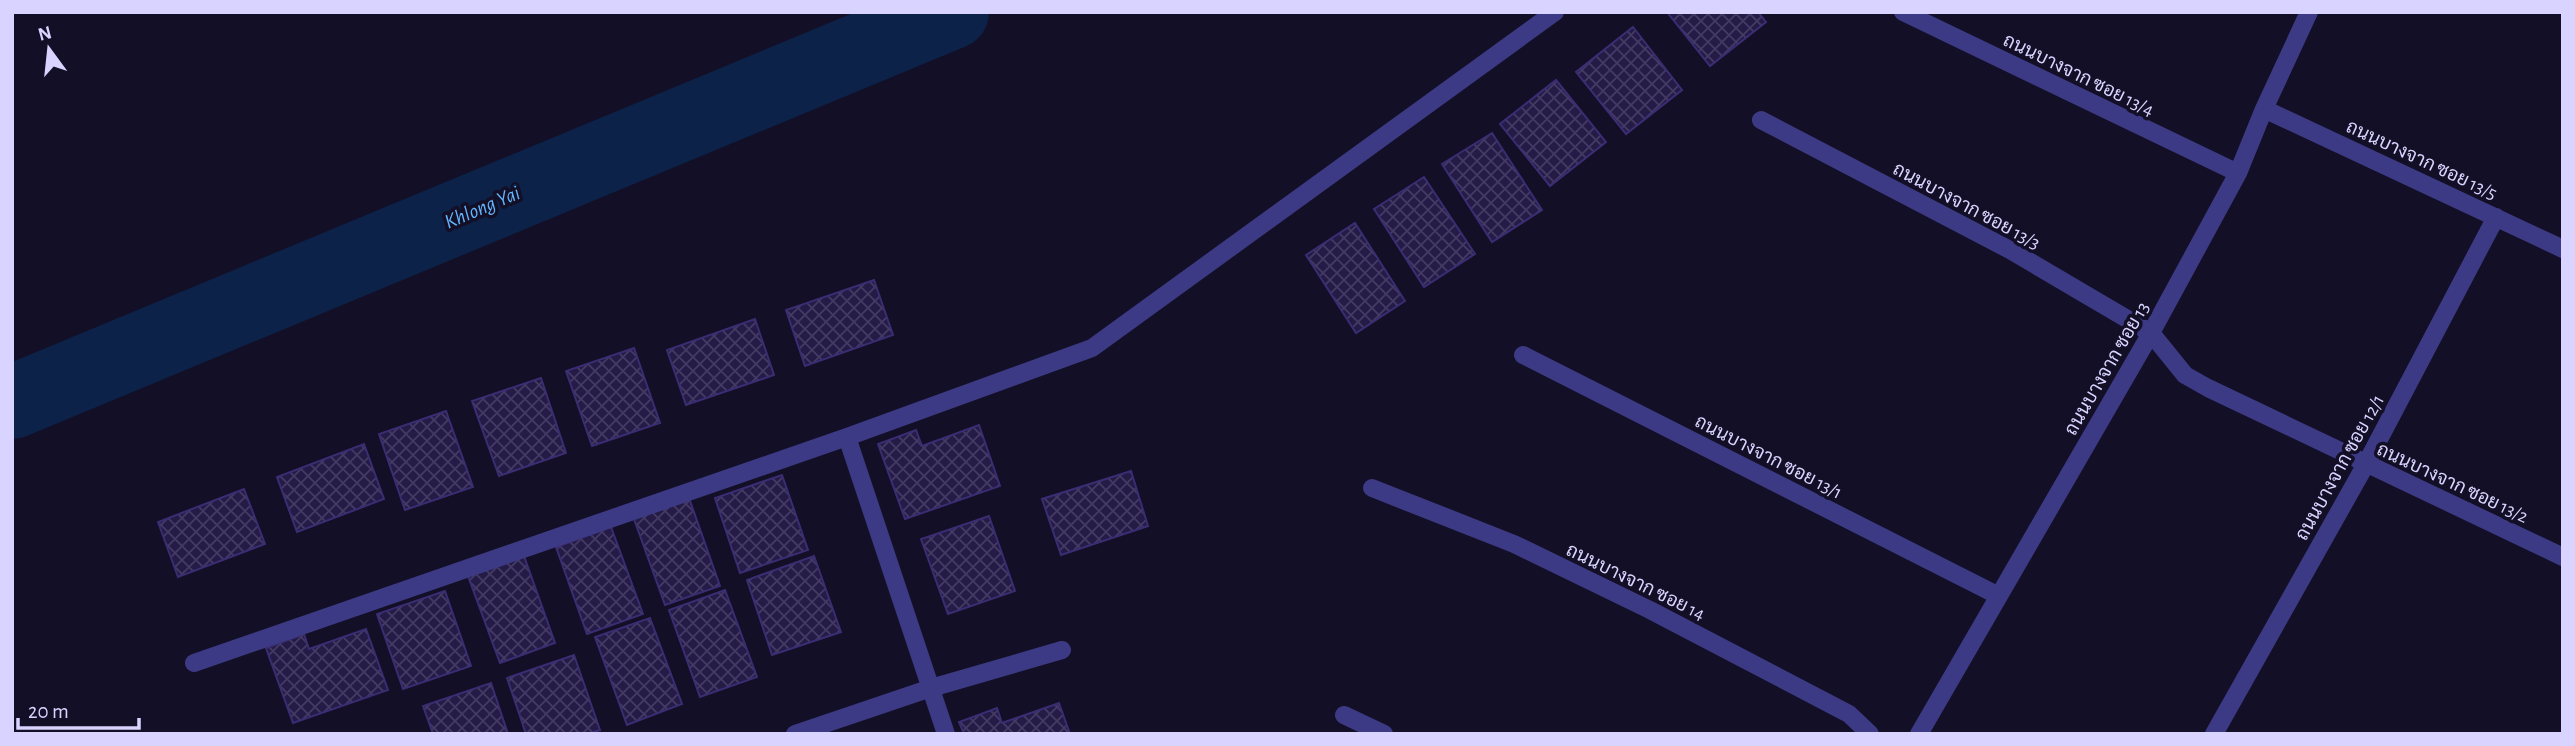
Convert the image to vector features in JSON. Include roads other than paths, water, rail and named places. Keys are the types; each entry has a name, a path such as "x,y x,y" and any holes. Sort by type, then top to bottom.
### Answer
{"street":[{"path":"194,663 847,437 1092,348 1555,12"},
{"name":"ถนนบางจาก ซอย 13/4","path":"1903,12 2238,173"},
{"name":"ถนนบางจาก ซอย 13","path":"1919,734 2151,333 2238,173 2309,12"},
{"name":"ถนนบางจาก ซอย 13/5","path":"2264,109 2563,248"},
{"name":"ถนนบางจาก ซอย 13/3","path":"1761,120 2010,250 2151,333"},
{"name":"ถนนบางจาก ซอย 12/1","path":"2214,734 2365,464 2496,217"},
{"name":"ถนนบางจาก ซอย 13/2","path":"2151,333 2185,375 2365,464 2563,557"},
{"name":"ถนนบางจาก ซอย 13/1","path":"1522,355 1997,595"},
{"path":"847,437 946,734"},
{"name":"ถนนบางจาก ซอย 14","path":"1372,488 1514,544 1650,610 1849,714 1870,734"},
{"path":"795,734 931,688 1062,650"},
{"path":"1344,715 1384,734"}],"waterway":[{"name":"Khlong Yai","path":"12,402 952,12"}]}
